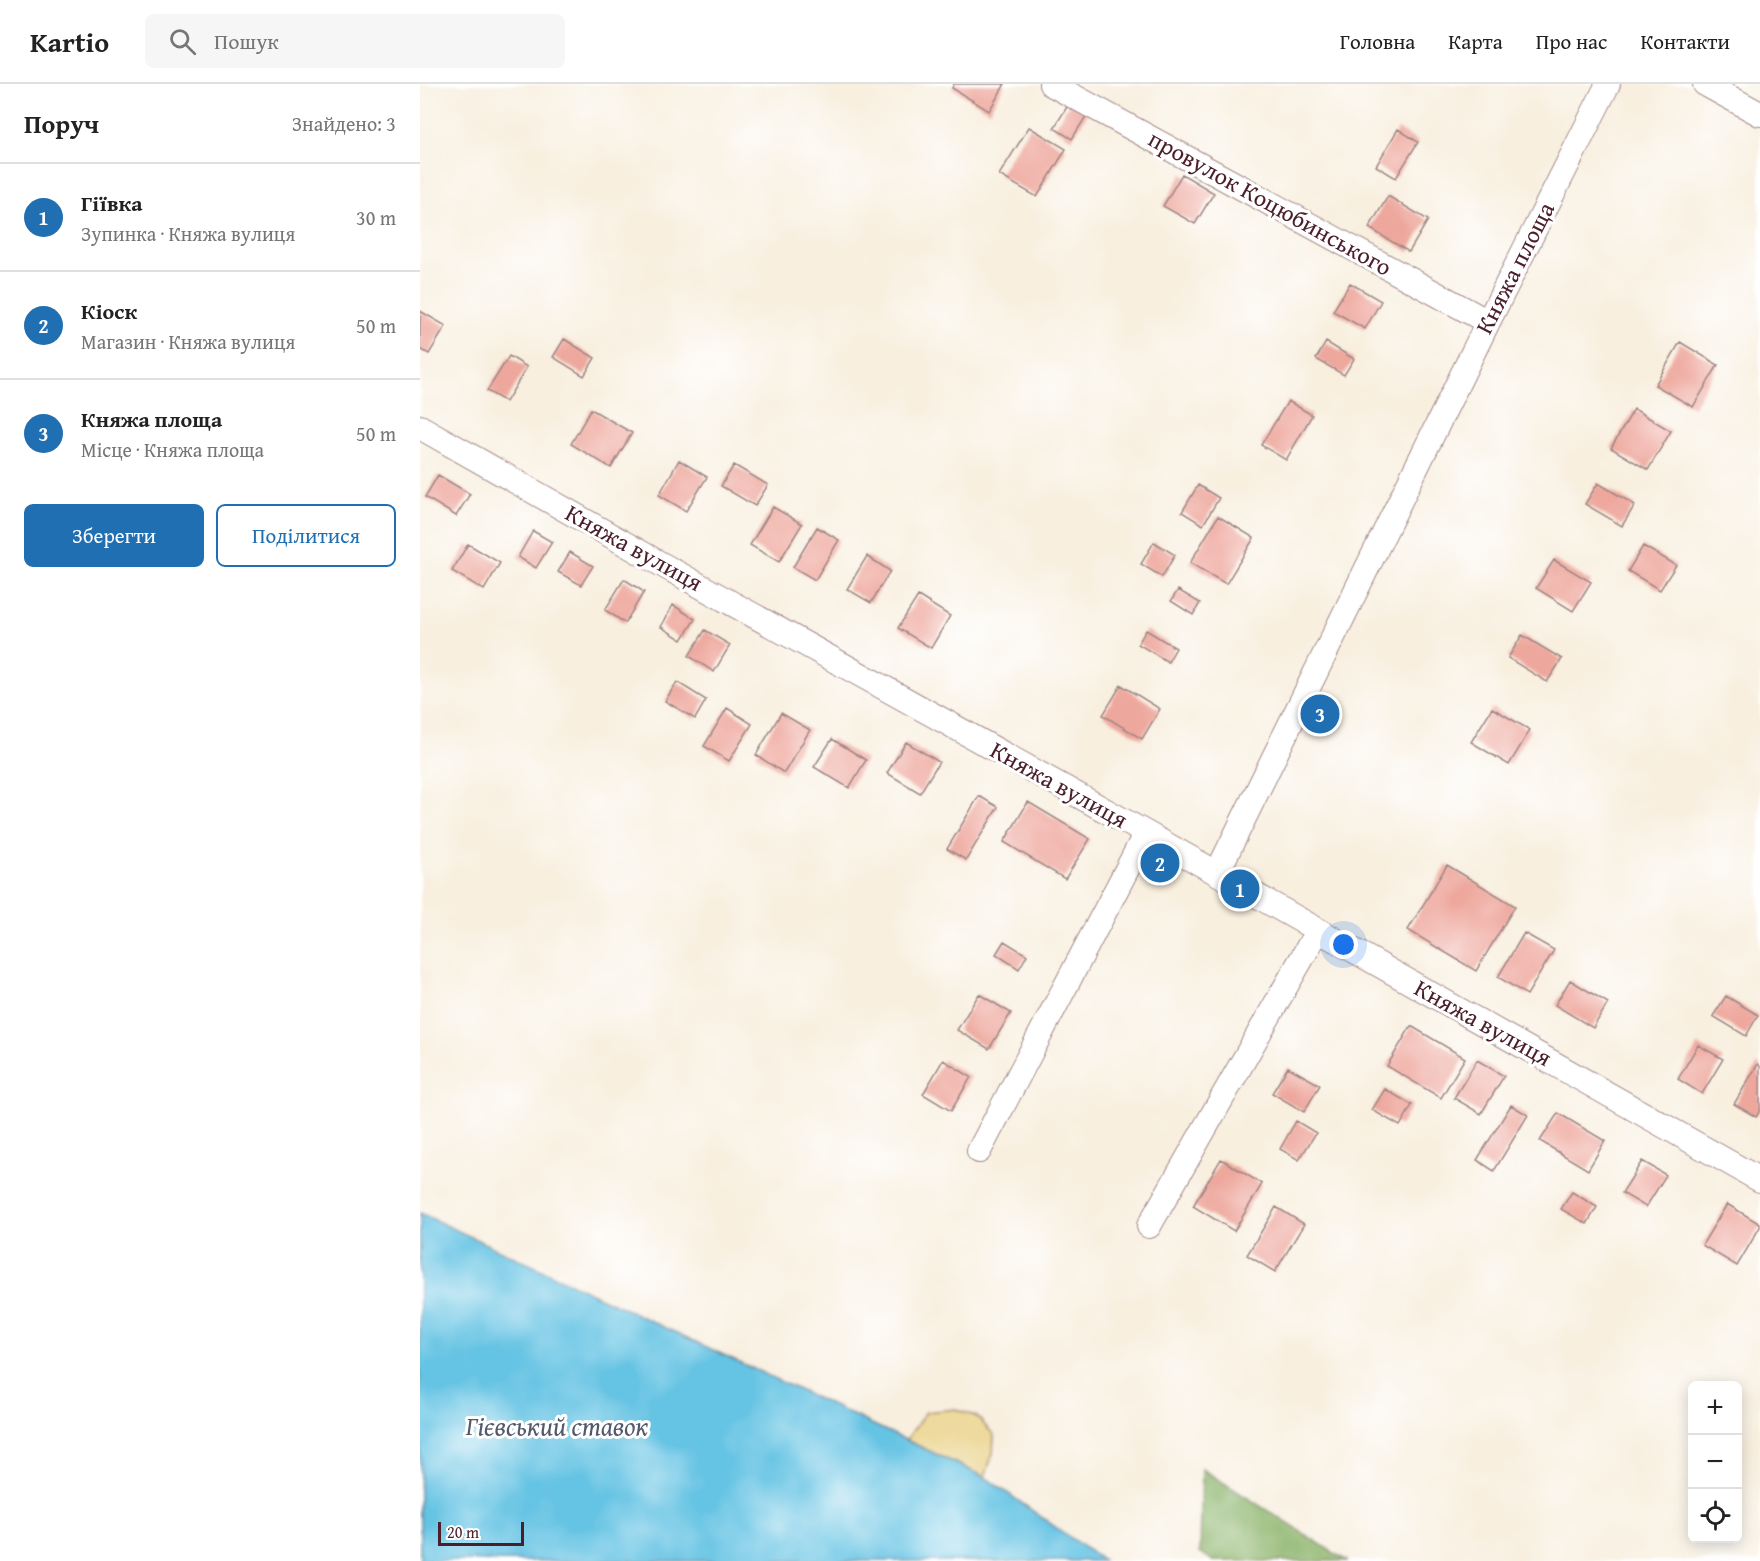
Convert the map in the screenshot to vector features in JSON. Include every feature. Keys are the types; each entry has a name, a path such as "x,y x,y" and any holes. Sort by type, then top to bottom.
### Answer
{"street":[{"name":"провулок Коцюбинського","path":"1051,84 1488,322"},
{"name":"Княжа площа","path":"1217,873 1488,322 1608,84"},
{"path":"1705,84 1760,114"},
{"name":"Княжа вулиця","path":"420,427 1760,1180"},
{"path":"979,1150 1146,833"},
{"path":"1149,1226 1318,930"}],"green space":[{"path":"1202,1469 1347,1561 1213,1561 1200,1552"}],"sand":[{"path":"956,1409 977,1417 994,1435 993,1453 985,1477 906,1440 926,1412"}],"water":[{"name":"Гієвський ставок","path":"420,1213 985,1477 1103,1561 420,1561"}],"building":[{"path":"954,84 1005,84 989,111 952,88"},
{"path":"1070,102 1088,113 1072,139 1054,128"},
{"path":"1029,127 1066,149 1037,197 999,175"},
{"path":"1398,129 1418,142 1396,178 1376,166"},
{"path":"1182,174 1214,193 1195,224 1163,206"},
{"path":"1388,196 1428,220 1409,252 1369,228"},
{"path":"1350,283 1381,301 1365,329 1333,311"},
{"path":"420,311 446,326 429,354 420,349"},
{"path":"564,339 595,358 584,376 553,357"},
{"path":"1326,342 1354,359 1344,375 1316,359"},
{"path":"1680,342 1718,365 1693,407 1655,385"},
{"path":"509,356 527,367 506,402 487,391"},
{"path":"1288,401 1312,415 1286,460 1261,445"},
{"path":"591,409 632,433 611,468 571,444"},
{"path":"1634,409 1671,431 1648,470 1611,448"},
{"path":"679,460 707,477 686,511 659,495"},
{"path":"734,465 768,485 755,506 721,486"},
{"path":"438,475 470,494 456,516 425,497"},
{"path":"1598,483 1635,505 1622,526 1585,504"},
{"path":"1198,485 1219,498 1203,525 1182,512"},
{"path":"773,507 802,524 779,562 750,545"},
{"path":"1218,516 1254,538 1226,584 1190,563"},
{"path":"817,527 839,540 815,580 793,567"},
{"path":"533,531 552,542 536,568 518,557"},
{"path":"1154,542 1175,555 1162,577 1141,564"},
{"path":"468,544 500,563 484,590 452,571"},
{"path":"1643,546 1676,565 1660,590 1628,571"},
{"path":"570,552 593,566 581,585 558,572"},
{"path":"867,556 890,571 871,603 847,589"},
{"path":"1554,560 1591,582 1573,611 1536,588"},
{"path":"624,579 644,592 625,623 605,610"},
{"path":"1178,590 1200,603 1193,615 1171,601"},
{"path":"918,596 950,616 931,648 898,628"},
{"path":"673,605 695,619 682,640 661,627"},
{"path":"705,630 730,645 714,672 689,656"},
{"path":"1146,630 1176,648 1168,662 1138,644"},
{"path":"1522,635 1562,659 1547,682 1508,658"},
{"path":"677,682 706,700 695,719 665,701"},
{"path":"1121,685 1160,709 1142,739 1103,715"},
{"path":"727,708 752,724 729,761 704,746"},
{"path":"1492,708 1530,730 1509,765 1471,742"},
{"path":"781,713 810,730 784,773 756,755"},
{"path":"832,739 866,760 849,788 814,767"},
{"path":"906,742 939,762 920,793 887,773"},
{"path":"979,796 998,807 966,860 947,849"},
{"path":"1028,802 1090,839 1065,879 1004,842"},
{"path":"1156,848 1175,857 1165,877 1146,868"},
{"path":"1447,865 1515,906 1476,971 1408,930"},
{"path":"1524,933 1554,950 1527,995 1498,977"},
{"path":"1004,941 1027,955 1019,969 996,954"},
{"path":"1570,980 1608,1003 1593,1028 1555,1005"},
{"path":"979,994 1011,1013 989,1049 957,1030"},
{"path":"1726,996 1758,1015 1746,1036 1713,1016"},
{"path":"1411,1026 1465,1058 1441,1098 1387,1066"},
{"path":"1698,1045 1723,1059 1702,1094 1678,1079"},
{"path":"943,1060 971,1077 951,1111 923,1094"},
{"path":"1477,1060 1504,1076 1481,1114 1454,1098"},
{"path":"1758,1064 1760,1066 1760,1110 1756,1117 1734,1104"},
{"path":"1288,1067 1320,1085 1304,1112 1272,1093"},
{"path":"1385,1089 1412,1105 1400,1126 1372,1110"},
{"path":"1511,1105 1528,1115 1494,1171 1477,1160"},
{"path":"1558,1113 1605,1141 1588,1170 1540,1141"},
{"path":"1296,1121 1316,1133 1299,1160 1280,1149"},
{"path":"1221,1159 1262,1184 1234,1231 1193,1206"},
{"path":"1642,1161 1666,1175 1646,1207 1622,1193"},
{"path":"1572,1192 1597,1207 1587,1224 1561,1209"},
{"path":"1727,1204 1760,1224 1737,1266 1702,1245"},
{"path":"1276,1207 1304,1224 1275,1272 1247,1255"}],"place":[{"name":"Княжа площа","path":"1320,714"},
{"name":"Кіоск","path":"1160,863"},
{"name":"Гіївка","path":"1240,889"}]}
